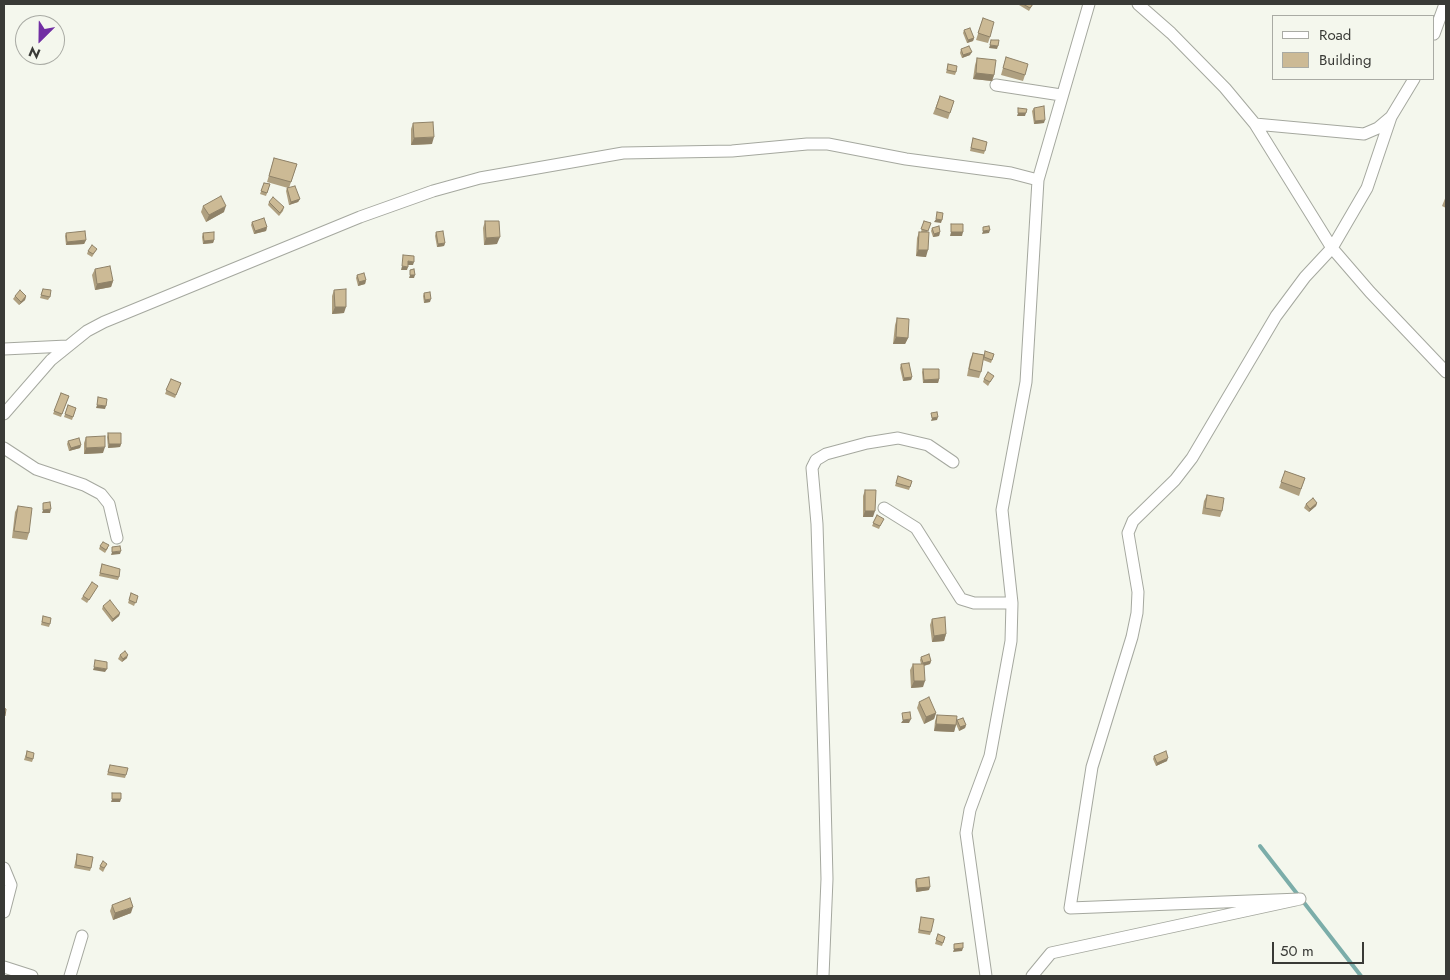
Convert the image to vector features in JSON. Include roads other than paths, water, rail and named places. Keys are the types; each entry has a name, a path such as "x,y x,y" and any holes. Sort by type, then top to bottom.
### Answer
{"street":[{"path":"986,976 966,833 970,810 990,756 1011,641 1012,603 1002,510 1026,382 1038,180 1061,95 1089,4"},
{"path":"1138,4 1172,33 1225,88 1255,124 1332,248 1370,292 1446,372"},
{"path":"1435,31 1445,4"},
{"path":"1032,976 1051,952 1300,899 1070,908 1092,767 1132,637 1137,614 1138,592 1128,532 1133,521 1175,480 1192,458 1276,316 1304,277 1332,248 1367,188 1391,117 1413,80"},
{"path":"996,84 1061,95"},
{"path":"1255,124 1364,134 1378,128 1391,117"},
{"path":"4,414 51,360 87,331 146,304 360,217 433,191 521,169 623,153 732,151 828,144 906,159 1011,173 1038,180"},
{"path":"4,349 67,346"},
{"path":"823,976 826,879 824,759 817,524 812,468 816,460 826,454 867,443 898,438 928,445 953,462"},
{"path":"4,448 36,470 84,484 101,494 109,504 117,538"},
{"path":"884,508 916,528 961,599 974,603 1012,603"},
{"path":"4,868 11,885 4,912"},
{"path":"70,976 82,936"},
{"path":"4,967 32,976"}],"waterway":[{"path":"1260,846 1361,976"}]}
